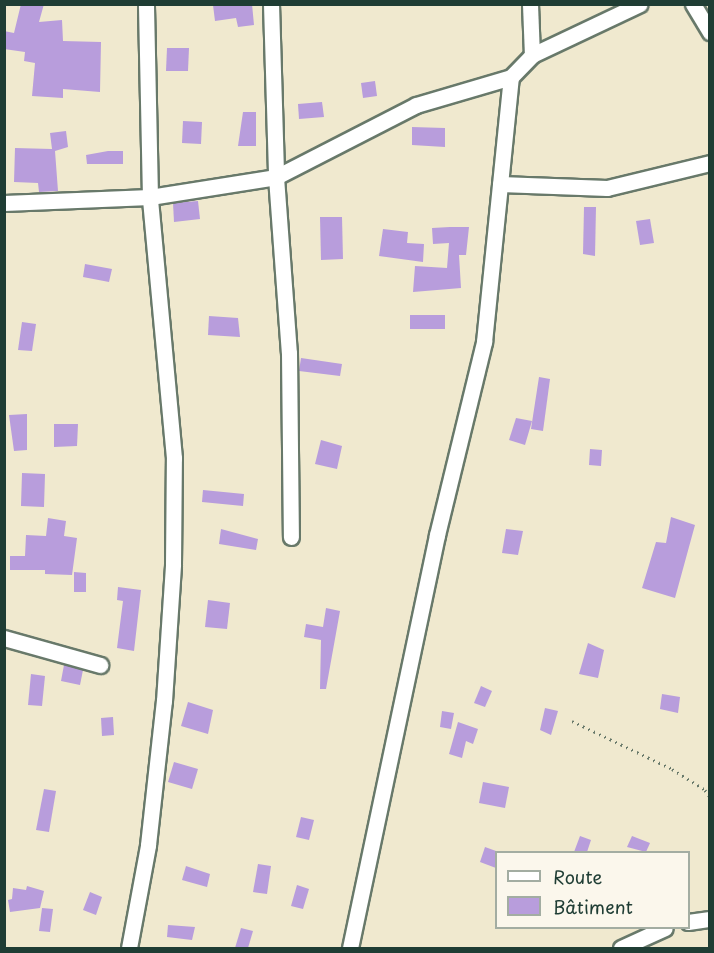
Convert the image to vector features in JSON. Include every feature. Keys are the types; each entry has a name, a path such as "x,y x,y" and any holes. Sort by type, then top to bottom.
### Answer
{"street":[{"path":"129,948 148,845 165,700 173,564 174,458 150,197 146,4"},
{"path":"271,4 276,177 289,353 291,537"},
{"path":"530,4 532,55"},
{"path":"4,203 150,197 276,177 416,105 510,77 532,55 640,4"},
{"path":"693,4 710,32"},
{"path":"350,948 437,535 484,342 510,77"},
{"path":"500,184 607,188 710,163"},
{"path":"4,639 100,664"},
{"path":"690,922 710,919"},
{"path":"621,948 661,929"}],"path":[{"path":"572,721 672,769 705,790 710,797"}],"building":[{"path":"21,4 44,4 39,22 62,20 63,41 101,42 100,92 63,89 63,98 32,96 35,63 24,61 25,52 4,49 4,31 14,33"},
{"path":"252,4 254,25 238,27 236,18 215,21 213,5"},
{"path":"167,48 189,48 188,71 166,71"},
{"path":"375,81 377,96 363,98 361,83"},
{"path":"322,102 324,117 299,119 298,104"},
{"path":"243,112 256,112 256,146 238,146"},
{"path":"183,121 202,122 201,144 182,143"},
{"path":"412,127 445,128 445,147 412,145"},
{"path":"66,131 68,147 55,151 58,191 39,192 38,183 14,182 15,148 52,149 50,133"},
{"path":"123,151 123,164 87,164 86,155"},
{"path":"198,201 200,219 174,222 173,203"},
{"path":"584,207 596,207 595,256 583,254"},
{"path":"320,217 342,217 343,259 321,260"},
{"path":"650,219 654,243 640,245 636,221"},
{"path":"469,227 466,255 459,255 461,288 413,292 415,266 447,268 449,243 433,244 432,228"},
{"path":"383,229 408,232 407,243 424,244 423,262 379,256"},
{"path":"85,264 112,269 109,282 83,277"},
{"path":"410,315 445,315 445,329 410,329"},
{"path":"209,316 238,318 240,337 208,335"},
{"path":"22,322 36,324 32,351 18,350"},
{"path":"301,358 342,364 340,376 299,371"},
{"path":"539,377 550,379 543,431 531,429"},
{"path":"27,414 27,450 14,451 9,415"},
{"path":"516,418 532,421 525,445 509,440"},
{"path":"54,424 78,424 77,446 54,447"},
{"path":"321,440 342,446 337,469 315,464"},
{"path":"590,449 602,450 601,466 589,465"},
{"path":"22,473 45,474 44,507 21,506"},
{"path":"203,490 244,494 243,506 202,502"},
{"path":"671,517 695,525 675,598 642,588 656,542 666,543"},
{"path":"48,518 66,521 64,536 77,538 72,575 45,574 45,570 10,570 10,556 25,556 26,535 46,536"},
{"path":"221,529 258,539 256,550 219,544"},
{"path":"506,529 523,531 518,555 502,553"},
{"path":"74,572 86,573 86,592 74,592"},
{"path":"118,587 141,590 134,651 117,648 123,601 117,600"},
{"path":"208,600 230,603 227,629 205,627"},
{"path":"326,608 340,611 326,689 320,689 321,640 304,637 306,624 323,627"},
{"path":"588,643 604,650 598,678 579,674"},
{"path":"64,665 83,670 80,685 61,681"},
{"path":"31,674 45,676 42,706 28,705"},
{"path":"481,686 492,691 485,707 474,703"},
{"path":"662,694 680,697 678,713 660,709"},
{"path":"188,702 213,710 208,734 181,726"},
{"path":"545,708 558,711 551,735 540,730"},
{"path":"442,711 454,713 451,729 440,727"},
{"path":"113,717 114,735 102,736 101,718"},
{"path":"458,722 478,729 473,744 466,741 462,758 449,754"},
{"path":"174,762 198,769 192,789 168,782"},
{"path":"483,782 509,787 505,808 479,803"},
{"path":"44,789 56,791 49,832 36,830"},
{"path":"301,817 314,820 309,840 296,837"},
{"path":"580,836 591,840 587,851 574,851"},
{"path":"632,836 650,843 646,851 627,847"},
{"path":"485,847 496,851 495,868 480,862"},
{"path":"258,864 271,866 267,894 253,892"},
{"path":"186,866 210,874 207,887 182,880"},
{"path":"297,885 309,889 303,909 291,906"},
{"path":"27,886 44,891 40,908 10,912 8,900 12,899 13,888 26,890"},
{"path":"90,892 102,897 96,915 83,910"},
{"path":"42,908 53,909 50,932 39,931"},
{"path":"168,925 195,927 192,940 167,937"},
{"path":"241,928 253,931 248,948 235,948"}]}
